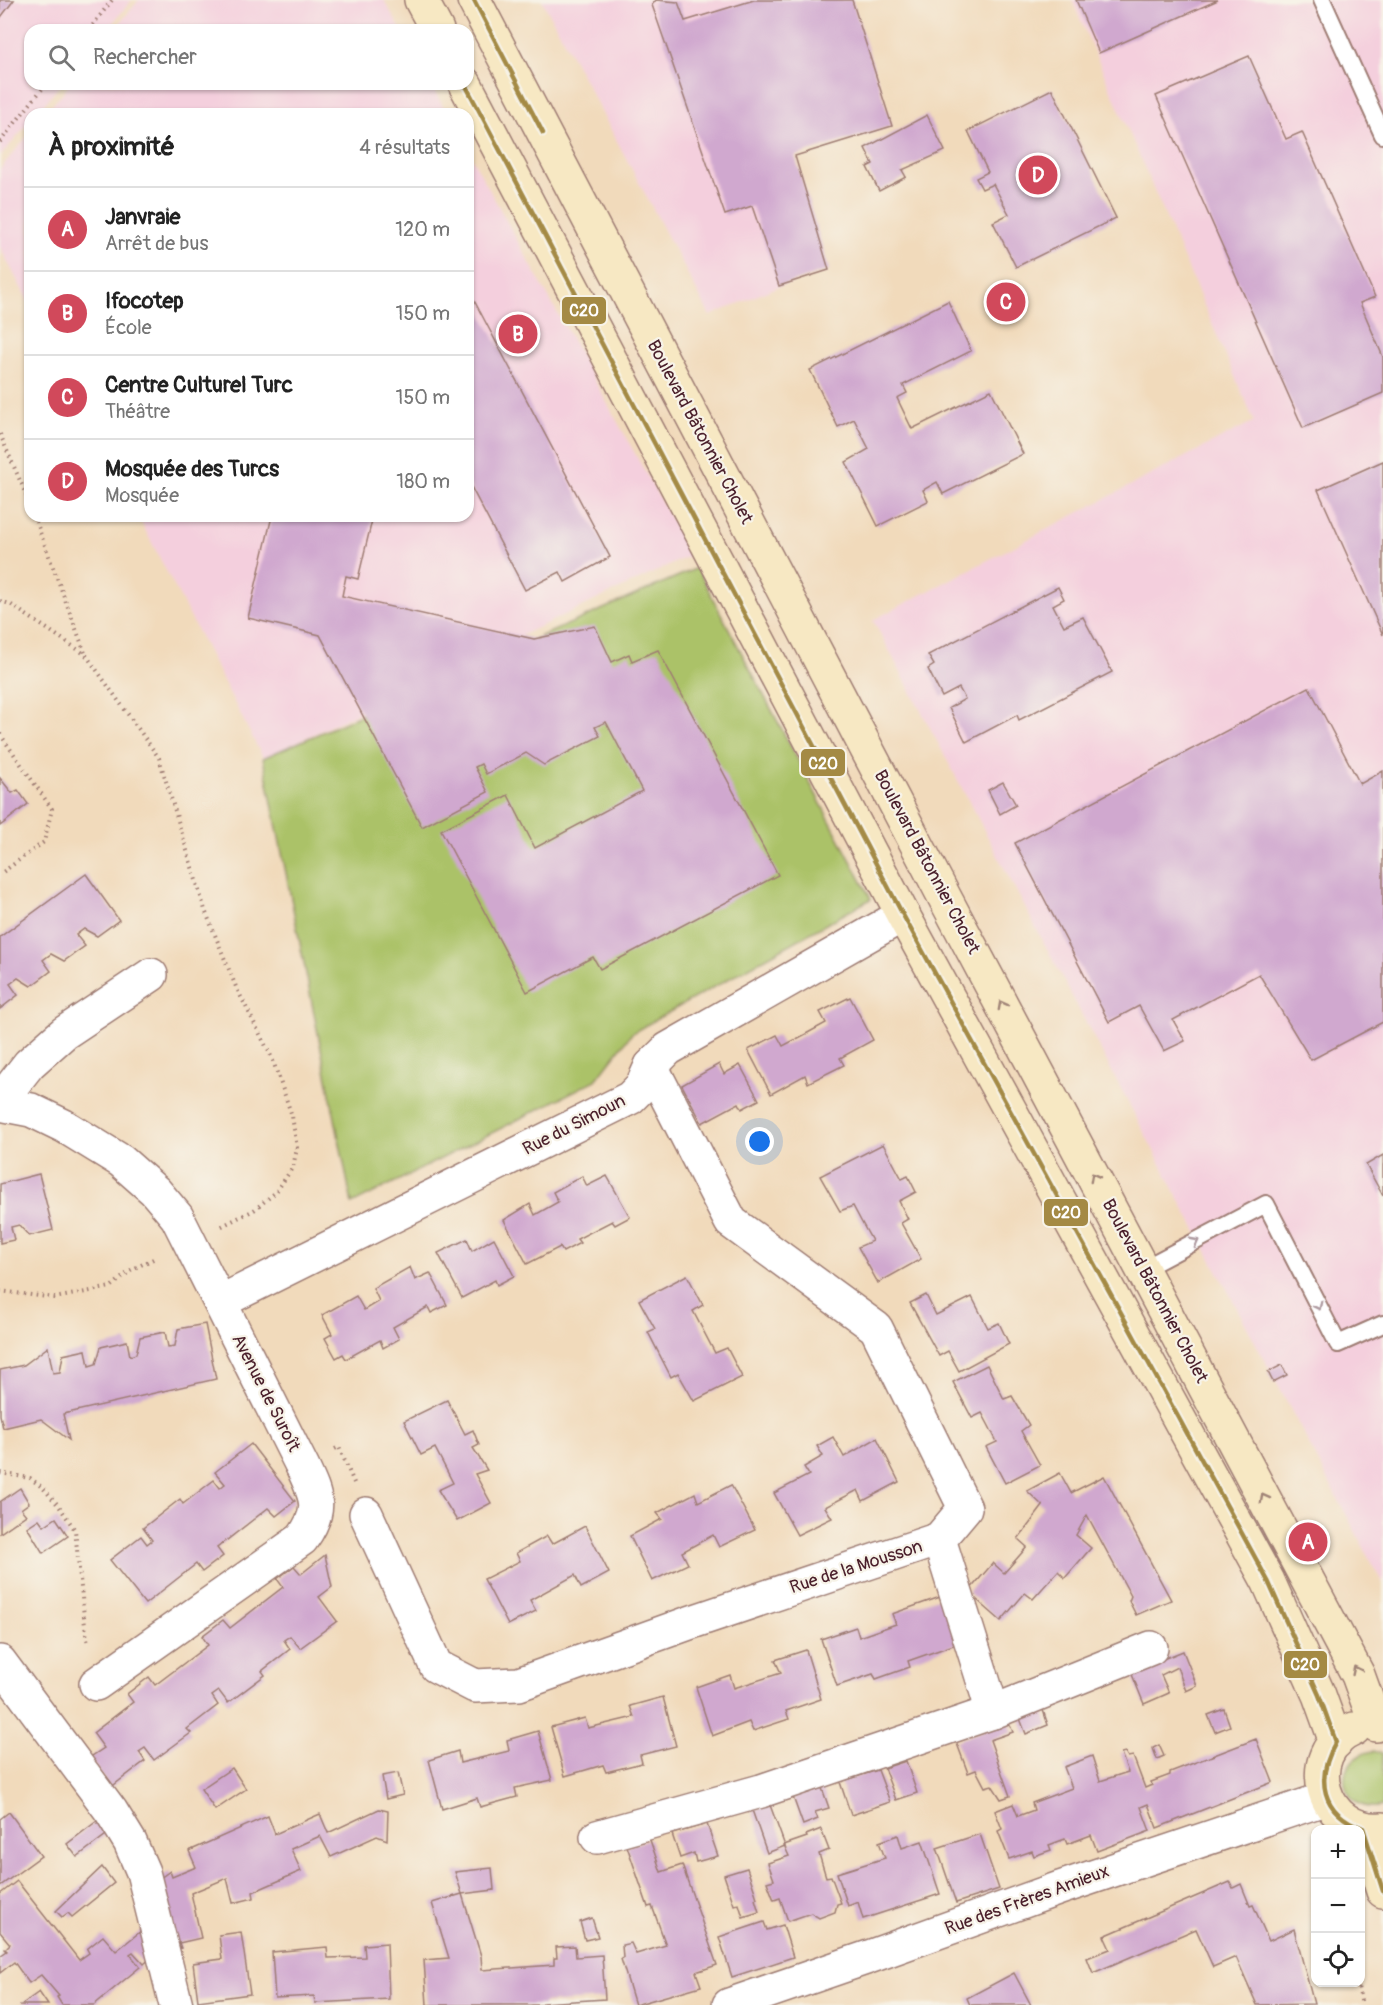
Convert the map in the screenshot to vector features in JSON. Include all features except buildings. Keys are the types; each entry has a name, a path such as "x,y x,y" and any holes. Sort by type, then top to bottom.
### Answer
{"street":[{"path":"421,0 433,24"},
{"name":"Boulevard Bâtonnier Cholet","path":"474,0 947,902 1358,1675 1380,1725"},
{"path":"468,90 903,915 1268,1581 1319,1695 1336,1742"},
{"name":"Rue du Simoun","path":"220,1302 630,1098 642,1086 651,1066 668,1049 903,915"},
{"name":"Avenue de Suroît","path":"96,1684 302,1539 315,1518 316,1506 311,1484 177,1217 155,1191 121,1161 64,1126 31,1110 0,1102 29,1064 64,1033 151,975"},
{"name":"Rue de la Mousson","path":"366,1514 435,1666 475,1686 519,1684 689,1623 939,1539 965,1508 876,1328 731,1222 651,1066"},
{"path":"939,1539 993,1712"},
{"path":"597,1838 760,1791 993,1712 1151,1648"},
{"path":"0,1662 111,1810 130,1842 143,1872 176,2005"},
{"path":"1380,1725 1368,1725 1352,1730 1336,1742 1328,1753 1323,1770 1323,1781 1327,1798 1340,1816 1356,1826 1373,1828 1383,1891"},
{"name":"Rue des Frères Amieux","path":"729,2005 1060,1888 1327,1798"}],"lane":[{"path":"1322,0 1383,135"},
{"path":"1143,1269 1266,1204 1338,1344 1383,1324"}],"path":[{"path":"94,24 112,0"},
{"path":"27,108 41,90"},
{"path":"0,142 24,112"},
{"path":"0,434 24,490"},
{"path":"0,1291 55,1298 111,1287 131,1270 254,1210 276,1192 293,1167 297,1148 292,1116 272,1058 236,987 205,910 159,758 86,655 36,522"},
{"path":"0,601 10,604 86,655"},
{"path":"0,734 52,809 44,842 0,874"},
{"path":"0,1473 30,1478 43,1488 59,1506 75,1530 85,1626 96,1684"},
{"path":"1358,1987 1362,2005"}],"shaded area":[{"path":"0,0 132,0 112,24 24,24 24,90 56,90 41,108 24,108 24,128 0,157"},
{"path":"139,0 384,0 398,24 119,24"},
{"path":"542,0 852,0 892,126 795,156 829,270 779,286 710,316"},
{"path":"1072,0 1383,0 1383,1584 873,620 1254,421"},
{"path":"65,90 434,90 444,108 50,108"},
{"path":"24,140 24,293 0,247 0,169"},
{"path":"474,162 691,555 263,758 141,522 474,522"}],"green space":[{"path":"697,568 871,899 632,1033 596,1080 352,1204 263,758"},
{"path":"1373,1751 1383,1753 1383,1806 1369,1807 1357,1803 1350,1795 1345,1785 1345,1775 1350,1764 1359,1756"}],"transit line":[{"name":"C20","path":"474,0 543,133"},
{"name":"C20","path":"468,90 903,915 1268,1581 1319,1695 1336,1742 1325,1769 1324,1782 1330,1804 1349,1822 1363,1828 1383,1891"}],"place":[{"name":"Mosquée des Turcs","path":"1038,175"},
{"name":"Centre Culturel Turc","path":"1006,302"},
{"name":"Ifocotep","path":"518,334"},
{"name":"Janvraie","path":"1308,1542"}]}
